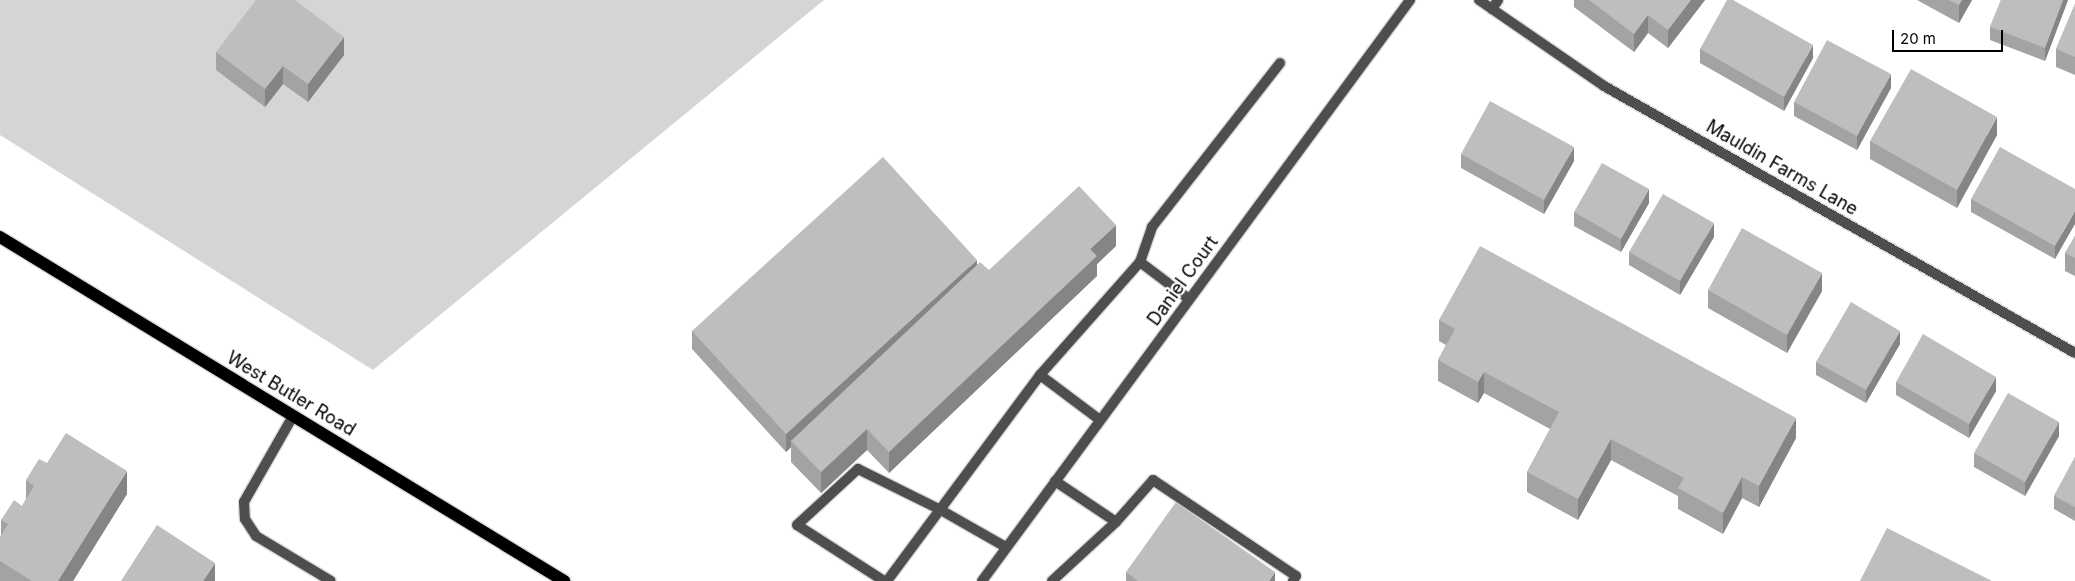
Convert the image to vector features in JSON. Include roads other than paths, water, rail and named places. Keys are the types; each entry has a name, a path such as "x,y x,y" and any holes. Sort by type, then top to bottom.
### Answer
{"main road":[{"name":"West Butler Road","path":"0,237 563,581"}],"street":[{"name":"Daniel Court","path":"982,581 1410,0"},
{"name":"Mauldin Farms Lane","path":"1479,0 1495,4 1604,86 2075,352"},
{"path":"1006,547 939,509 858,469 798,525 885,581 939,509 1040,375 1140,262 1152,227 1280,62"},
{"path":"1140,262 1189,299"},
{"path":"1040,375 1100,420"},
{"path":"293,416 244,502 244,519 256,536 331,581"},
{"path":"1052,581 1116,522 1153,480 1296,576 1293,581"},
{"path":"1056,481 1116,522"}]}
